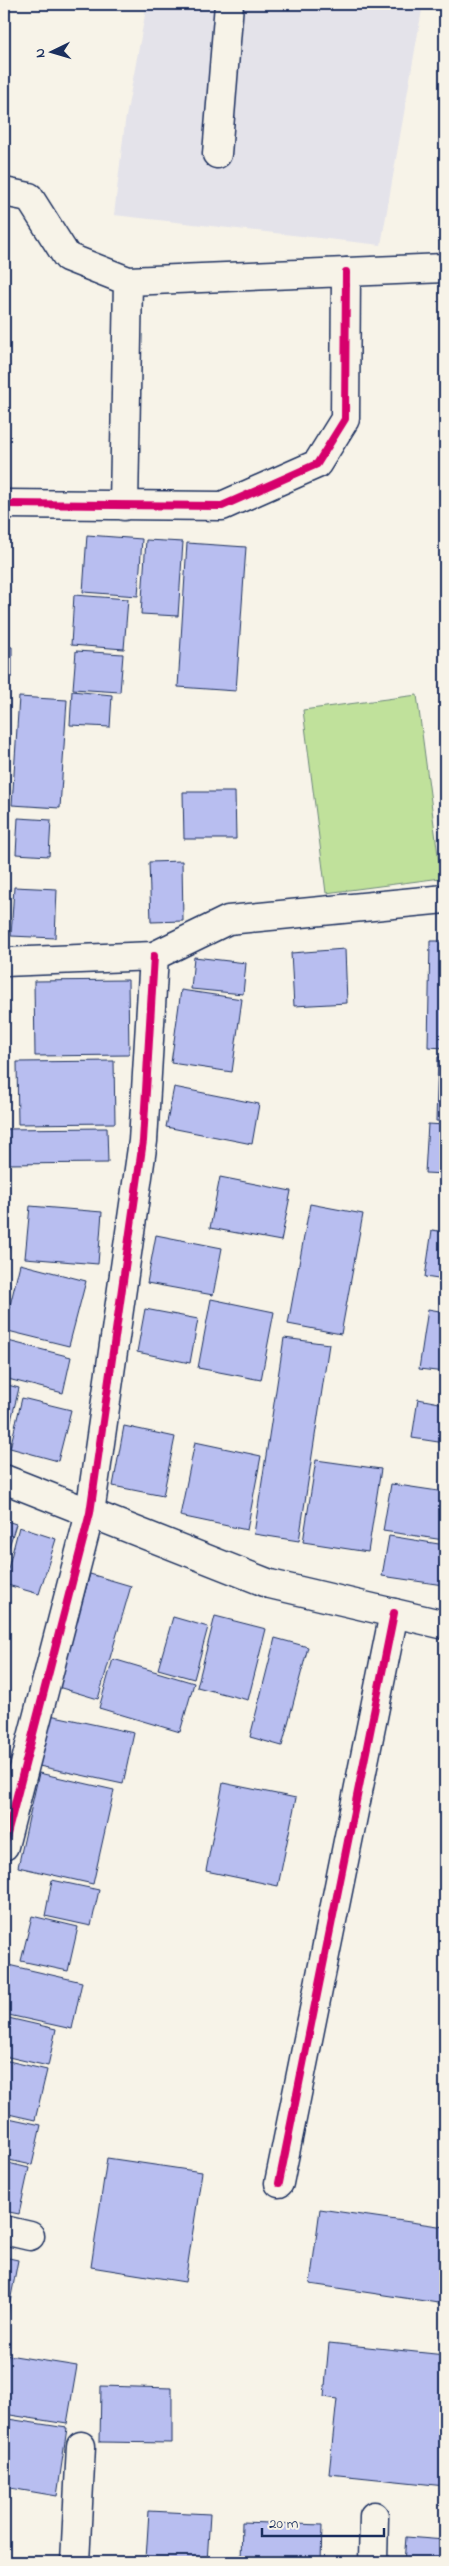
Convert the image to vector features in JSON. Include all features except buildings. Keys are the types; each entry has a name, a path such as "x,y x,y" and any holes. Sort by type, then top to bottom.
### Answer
{"street":[{"path":"217,154 229,4"},
{"path":"4,192 30,197 67,257 128,281 445,268"},
{"path":"4,504 222,506 317,464 345,419 346,272"},
{"path":"124,506 128,281"},
{"path":"4,962 154,956 228,920 445,899"},
{"path":"4,1846 90,1513 143,1141 154,956"},
{"path":"4,1479 270,1584 445,1625"},
{"path":"279,2183 394,1613"},
{"path":"4,2230 30,2236"},
{"path":"75,2562 81,2446"},
{"path":"373,2562 374,2516"}],"shaded area":[{"path":"147,4 423,4 381,245 114,215 125,122"}],"green space":[{"path":"417,695 441,878 326,893 303,710"}],"cycle path":[{"path":"4,504 222,506 317,464 345,419 346,272"},
{"path":"4,1846 90,1513 143,1141 154,956"},
{"path":"279,2183 394,1613"}]}
